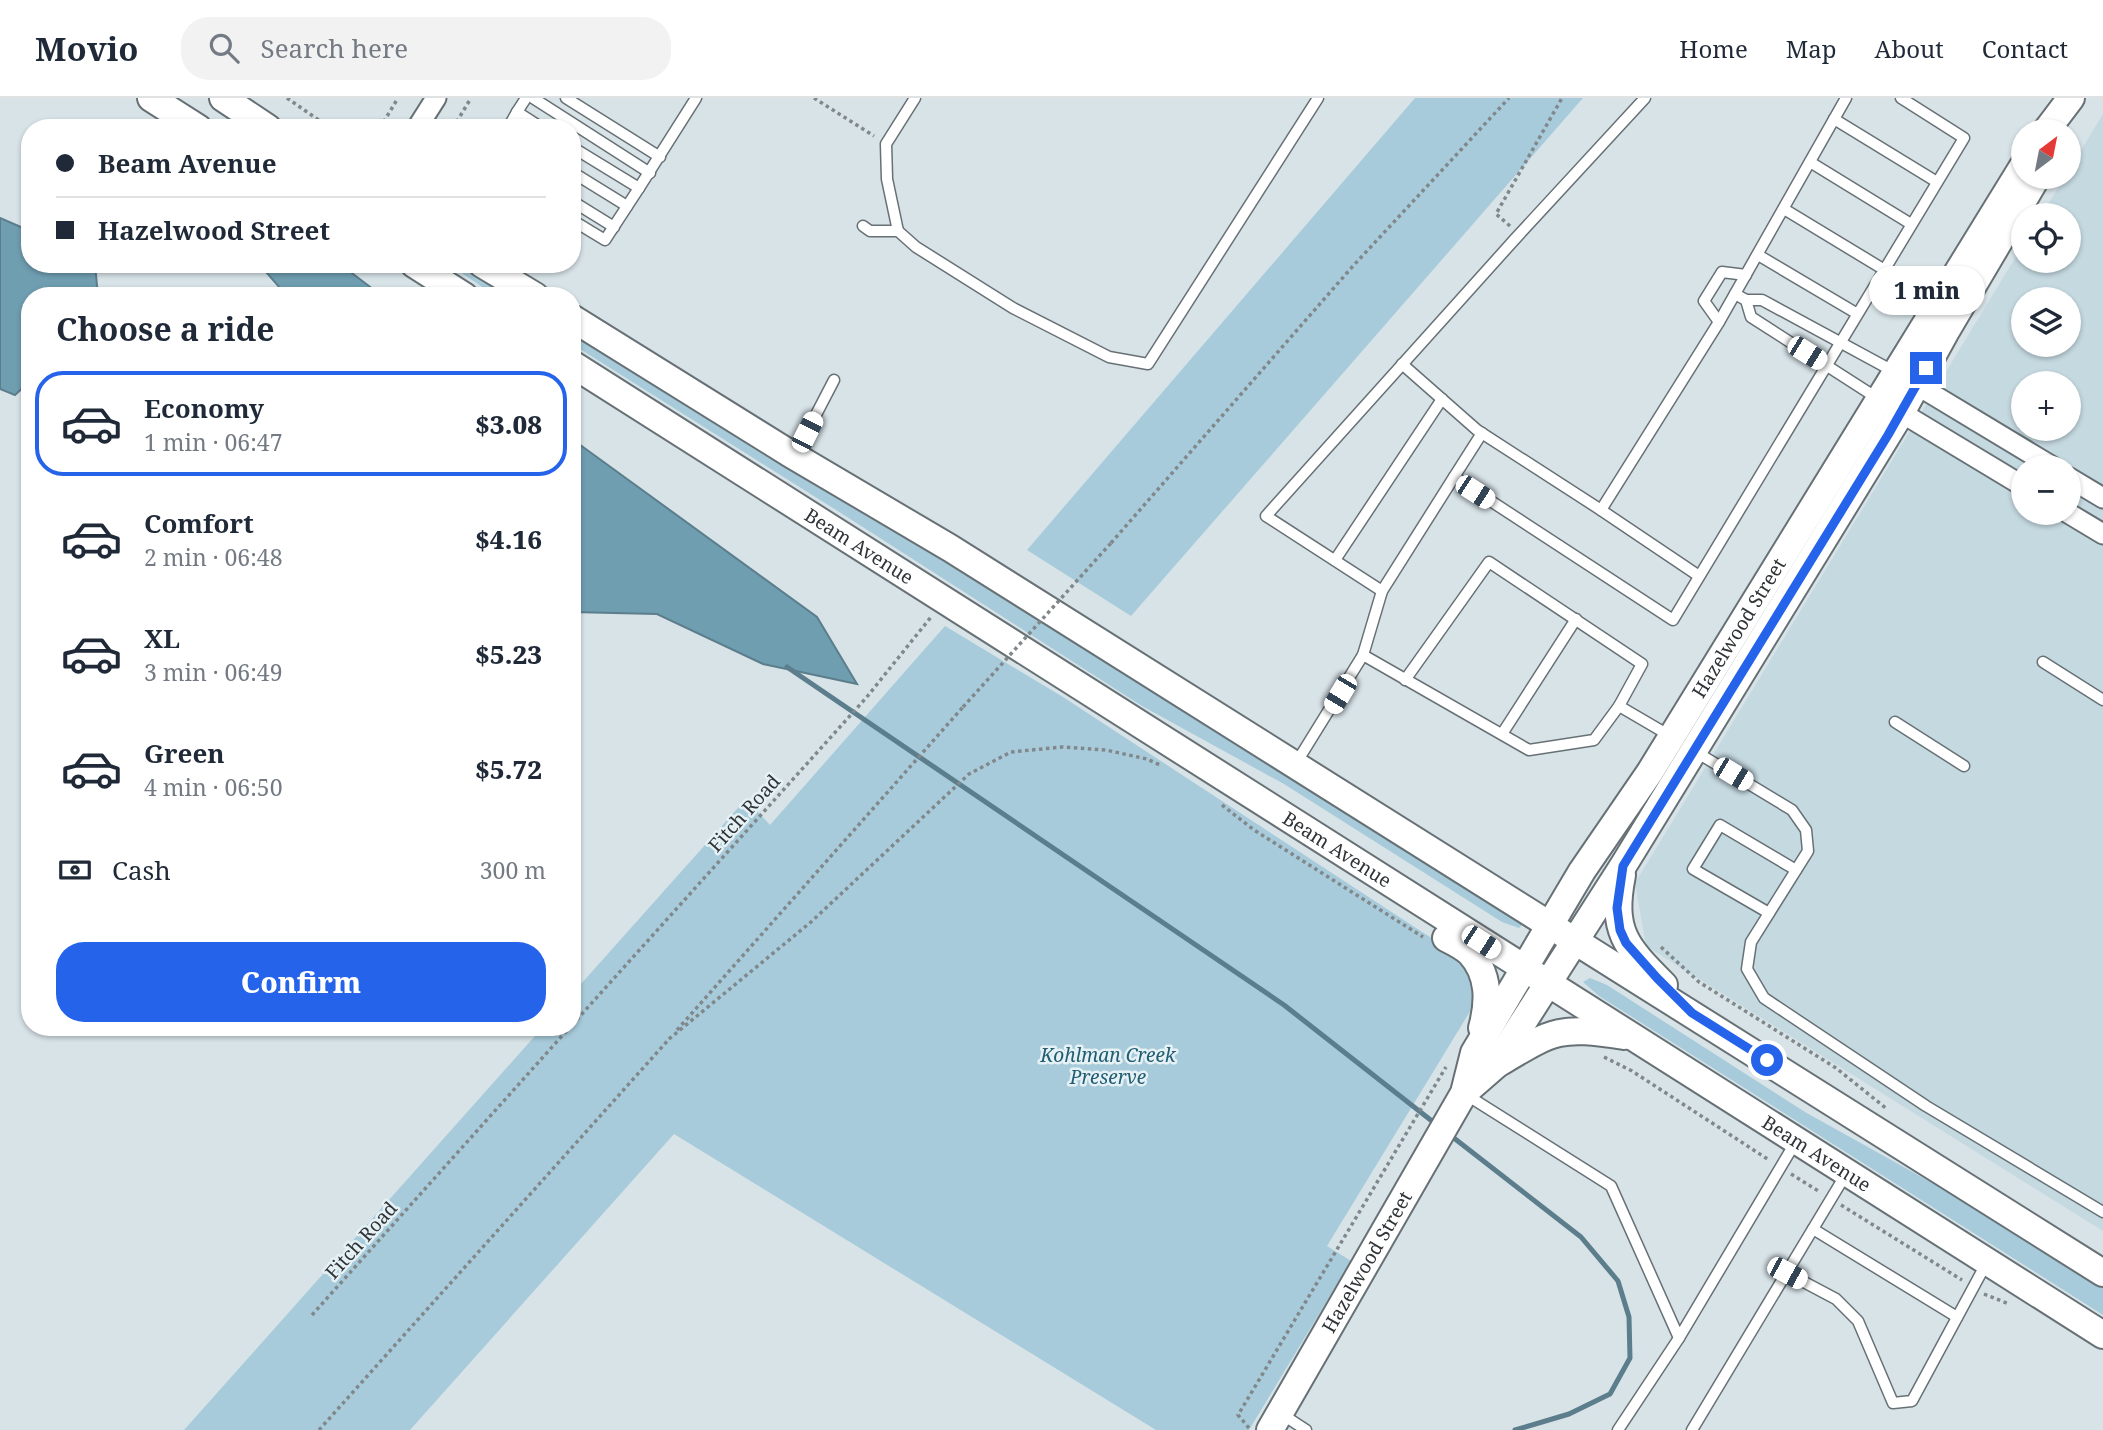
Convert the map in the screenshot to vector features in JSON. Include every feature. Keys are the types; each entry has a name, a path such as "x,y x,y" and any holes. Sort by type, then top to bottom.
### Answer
{"street":[{"path":"150,98 184,119"},
{"path":"223,98 254,119"},
{"path":"423,119 436,98"},
{"path":"2055,119 2071,98"},
{"path":"2067,119 2077,98"},
{"name":"Hazelwood Street","path":"1275,1422 1485,1059 1546,982 1623,866 1694,751 1906,379 2011,188"},
{"name":"Hazelwood Street","path":"1906,379 1945,333 2030,189"},
{"path":"428,273 450,287"},
{"path":"497,273 520,287"},
{"path":"581,324 789,453 950,548 2103,1273"},
{"name":"Beam Avenue","path":"581,370 2103,1335"},
{"path":"1906,379 2033,455"},
{"path":"1890,406 2011,479"},
{"name":"Hazelwood Street","path":"1485,1059 1523,969 1582,871 1890,406"},
{"path":"2081,485 2103,498"},
{"path":"2081,521 2103,534"},
{"path":"1307,831 1348,874 1469,952 1483,974 1488,1004 1485,1059 1559,1032 1589,1031 1635,1038"},
{"path":"1623,866 1617,908 1623,936 1639,959 1692,1013"}],"lane":[{"path":"513,119 526,98"},
{"path":"533,98 566,119"},
{"path":"566,98 660,157"},
{"path":"581,225 606,240 696,98"},
{"path":"915,98 886,144 887,179 898,231 916,247 1013,308 1109,357 1148,364 1318,98"},
{"path":"1382,590 1266,516 1645,98"},
{"path":"1601,510 1719,322 1846,98"},
{"path":"1454,477 1673,620 1964,138 1901,98"},
{"path":"517,112 528,119"},
{"path":"1834,119 1937,182"},
{"path":"581,129 650,173"},
{"path":"581,153 639,188"},
{"path":"1810,162 1911,224"},
{"path":"581,178 627,206"},
{"path":"581,207 614,227"},
{"path":"1784,209 1883,269"},
{"path":"863,226 870,231 898,231"},
{"path":"1758,255 1856,313"},
{"path":"1719,322 1704,301 1722,272 1746,275"},
{"path":"1735,294 1746,300 1762,300 1906,379"},
{"path":"1746,300 1751,317 1890,406"},
{"path":"1402,364 1482,433 1699,576"},
{"path":"789,453 807,432 834,380"},
{"path":"1335,560 1442,400"},
{"path":"1295,765 1363,655 1382,590 1482,433"},
{"path":"1363,655 1405,680 1529,750 1594,740 1619,706 1642,664 1489,562 1405,680"},
{"path":"1502,734 1576,620"},
{"path":"2043,662 2103,700"},
{"path":"1619,706 1792,810 1806,830 1808,851 1751,942 1747,969 1764,998 1926,1106 2103,1212"},
{"path":"1895,722 1964,766"},
{"path":"1769,913 1693,869 1720,825 1796,870"},
{"path":"1464,1093 1611,1186 1679,1338"},
{"path":"1618,1430 1679,1338 1796,1141"},
{"path":"1692,1430 1847,1173"},
{"path":"1813,1229 1957,1317"},
{"path":"1787,1273 1836,1299 1858,1321 1893,1403 1912,1401 1987,1261"},
{"path":"1275,1422 1306,1430"}],"path":[{"path":"287,98 317,119"},
{"path":"385,119 398,98"},
{"path":"458,119 471,98"},
{"path":"814,98 886,144"},
{"path":"319,1430 1111,543 1353,266 1509,98"},
{"path":"1519,234 1496,214 1562,98"},
{"name":"Fitch Road","path":"581,1015 866,698 932,616"},
{"path":"669,1039 811,922 969,774 1011,752 1062,747 1106,750 1147,759 1168,769"},
{"path":"1221,804 1254,830 1429,942"},
{"path":"1653,941 1699,982 1836,1068 1895,1115"},
{"name":"Fitch Road","path":"312,1315 562,1036"},
{"path":"1250,1430 1238,1415 1447,1065"}],"shaded area":[{"path":"2103,114 2103,1231 1646,946 1635,883 2011,265 2011,273 2081,273 2081,203 2049,203 2057,189 2081,189 2081,150"},
{"path":"0,218 21,227 21,273 96,273 97,287 21,287 21,389 15,395 0,389"},
{"path":"267,273 352,273 370,287 279,287"},
{"path":"581,446 817,617 857,684 763,664 657,614 581,612"}],"green space":[{"path":"1415,98 1583,98 1131,616 1027,550"},
{"path":"462,273 480,273 501,287 482,287"},
{"path":"581,338 814,485 918,539 1514,915 1522,925 1519,928 1502,922 1284,784 1142,706 581,350"},
{"name":"Kohlman Creek Preserve","path":"945,626 1063,697 1491,977 1327,1246 1351,1261 1249,1430 1156,1430 674,1134 410,1430 184,1430 535,1036 581,1036 581,984 746,799 770,825"},
{"path":"1590,978 1607,985 1805,1112 1970,1204 2103,1288 2103,1315 1599,996 1583,982"}],"waterway":[{"path":"787,667 1284,1005 1437,1125"},
{"path":"1450,1135 1581,1237 1618,1281 1629,1317 1630,1358 1610,1394 1569,1414 1515,1430"}],"route":[{"path":"1767,1060 1692,1013 1626,943 1620,930 1617,908 1623,866 1888,435 1926,368"}]}
